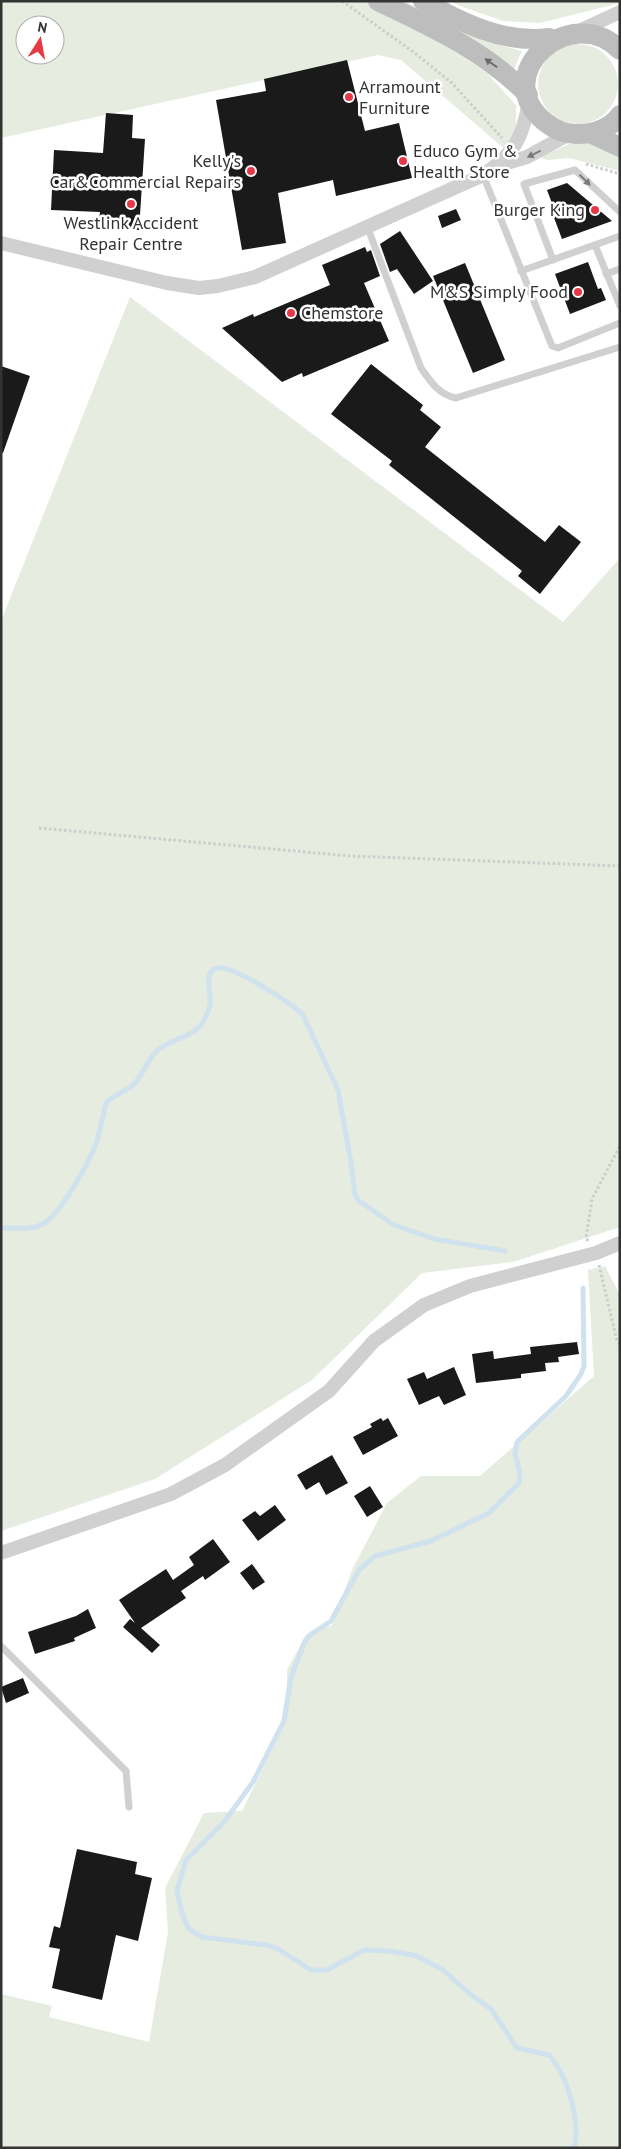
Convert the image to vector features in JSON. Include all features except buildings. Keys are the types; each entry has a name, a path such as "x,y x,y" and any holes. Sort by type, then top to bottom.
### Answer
{"main road":[{"path":"378,1 448,36 490,61 528,98 538,117 552,128 569,134 592,134 606,128 620,115"},
{"path":"423,1 446,14 499,36 532,40 549,38"},
{"path":"528,98 526,78 528,66 536,50 549,38 566,30 583,29 599,33 614,42 620,50"},
{"path":"592,134 620,147"}],"street":[{"path":"583,29 620,12"},
{"path":"1,243 166,283 199,288 218,286 255,277 483,175 514,149 524,129 528,98"},
{"path":"496,166 527,158 569,134"},
{"path":"1,1553 171,1494 225,1465 329,1391 374,1342 424,1305 470,1286 596,1253 620,1243"}],"lane":[{"path":"553,260 524,184 575,170 620,212"},
{"path":"483,175 552,346 554,348 620,323"},
{"path":"367,226 421,368 434,387 445,396 456,398 620,347"},
{"path":"521,271 620,236"},
{"path":"595,245 620,306"},
{"path":"606,274 620,269"},
{"path":"1,1646 126,1771 130,1807"}],"path":[{"path":"342,1 412,51 452,83 514,149"},
{"path":"39,828 350,856 620,866"},
{"path":"620,1146 592,1199 586,1238 596,1253 617,1341 620,1344"}],"shaded area":[{"path":"1,1 365,1 449,48 487,73 516,105 516,131 507,151 401,60 378,55 1,138"},
{"path":"389,1 404,1 482,40 522,51 514,69 481,45"},
{"path":"451,1 620,1 620,3 540,23 503,21"},
{"path":"578,44 593,47 606,56 615,69 618,84 615,99 606,112 593,121 578,124 563,121 550,112 541,99 538,84 541,69 550,56 563,47"},
{"path":"575,142 595,143 620,152 620,171 569,158 548,160 538,157"},
{"path":"130,297 563,622 620,558 620,1227 513,1262 422,1273 312,1380 155,1479 1,1531 1,621"},
{"path":"605,1266 620,1295 620,2148 1,2148 1,1994 52,2006 49,2017 149,2042 168,1932 165,1888 204,1813 242,1811 287,1720 287,1670 306,1635 332,1625 352,1570 387,1503 421,1476 480,1476 594,1376 588,1270"}],"waterway":[{"path":"1,1228 34,1227 50,1219 81,1175 96,1144 106,1103 134,1084 141,1076 151,1057 158,1050 168,1043 191,1033 200,1026 210,1005 210,974 212,970 217,968 236,972 248,978 287,1002 303,1015 338,1090 355,1195 359,1201 394,1225 435,1239 505,1251"},
{"path":"574,2148 576,2127 572,2102 564,2078 553,2060 549,2055 517,2048 491,2009 470,1994 443,1970 417,1956 390,1951 364,1950 327,1970 311,1970 278,1949 267,1945 202,1937 189,1929 182,1914 177,1891 186,1860 224,1822 253,1782 284,1721 291,1677 305,1641 310,1635 331,1621 359,1570 375,1556 431,1541 489,1513 519,1483 520,1473 515,1454 517,1442 566,1396 581,1374 584,1366 583,1288"}],"place":[{"name":"Arramount Furniture","path":"349,97"},
{"name":"Educo Gym & Health Store","path":"403,161"},
{"name":"Kelly's Car&Commercial Repairs","path":"251,171"},
{"name":"Westlink Accident Repair Centre","path":"131,204"},
{"name":"Burger King","path":"595,210"},
{"name":"M&S Simply Food","path":"578,292"},
{"name":"Chemstore","path":"291,313"}]}
